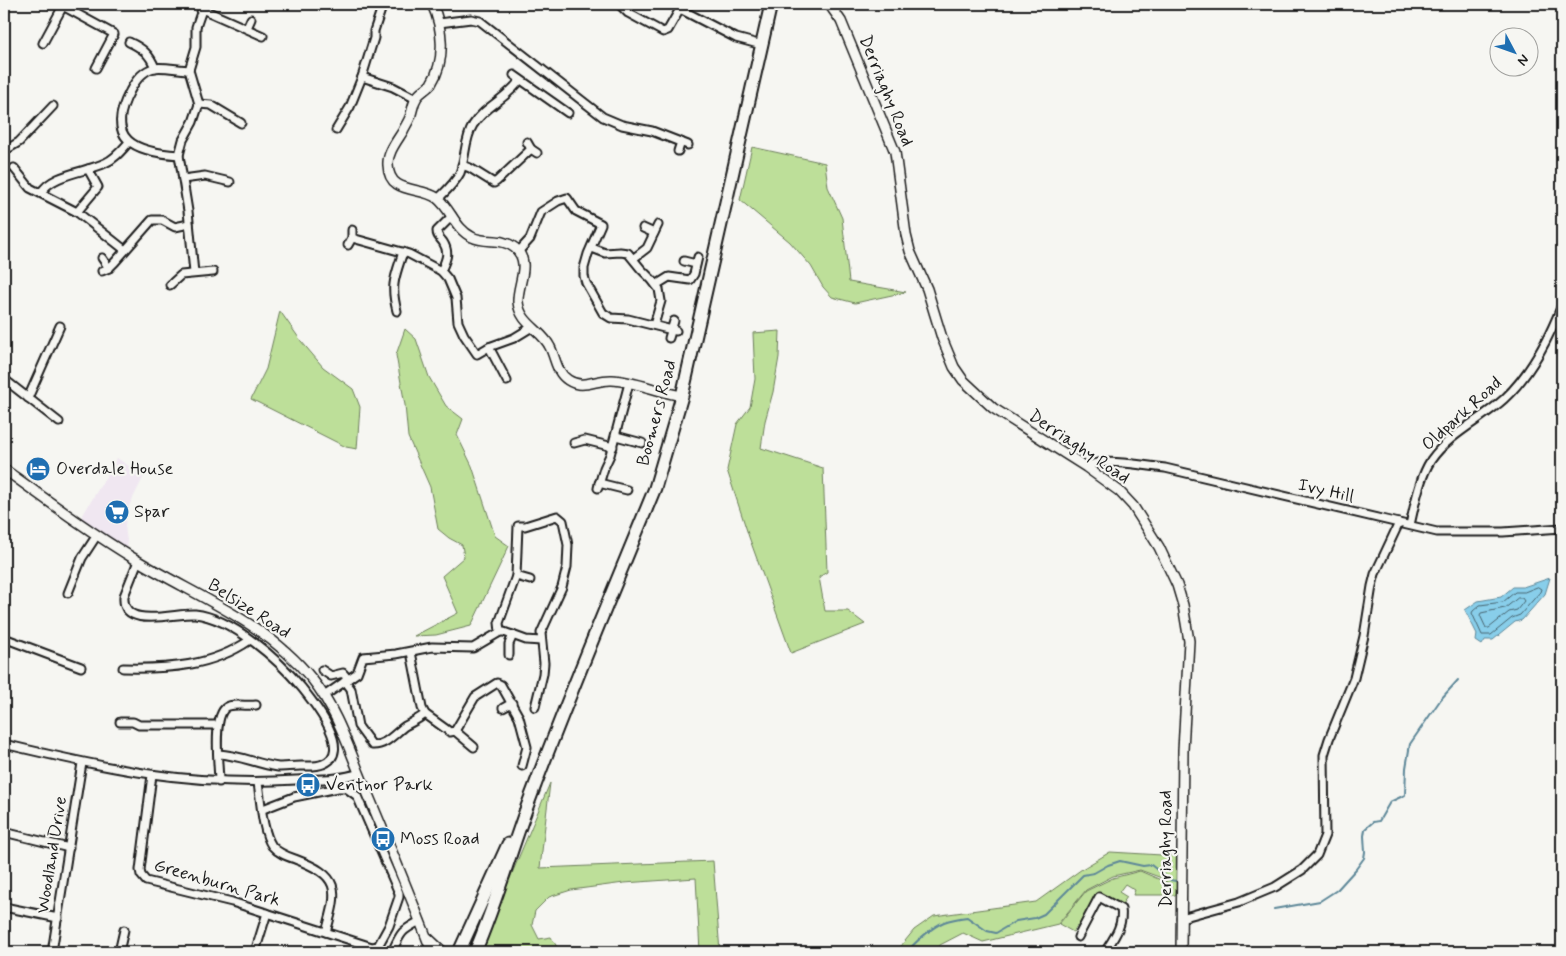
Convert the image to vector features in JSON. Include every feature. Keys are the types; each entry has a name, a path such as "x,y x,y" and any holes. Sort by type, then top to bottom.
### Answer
{"main road":[{"name":"Boomers Road","path":"474,952 486,926 524,814 571,690 655,488 682,396 771,4"},
{"name":"Boomers Road","path":"459,952 495,871 524,814"},
{"path":"467,952 496,896"}],"street":[{"path":"336,130 350,107 362,76 383,4"},
{"path":"432,4 439,23 441,48 438,66 430,84 416,99 411,110 412,115 389,155 388,166 391,177 406,189 438,199 463,231 472,237 478,240 505,242 518,252 523,264 518,296 519,309 525,320 549,345 558,370 570,382 582,385 608,380 629,383 682,396"},
{"path":"619,4 628,13 663,32 668,30 682,6 736,38 762,45"},
{"name":"Derriaghy Road","path":"828,4 841,21 895,152 906,235 910,251 927,288 942,338 954,367 963,380 993,408 1086,467 1119,491 1133,506 1169,567 1184,605 1189,641 1183,750 1181,952"},
{"path":"44,43 61,5 114,34 96,68"},
{"path":"194,273 180,155 183,140 193,122 199,104 189,70 196,47 196,27 203,6 263,36"},
{"path":"247,28 251,19"},
{"path":"439,23 471,19 480,21 603,117 622,125 652,131 685,144 678,151"},
{"path":"129,42 140,48 151,58 155,68"},
{"path":"180,155 162,154 129,142 122,132 119,118 122,106 137,79 155,68 189,70"},
{"path":"362,76 393,87 416,99"},
{"path":"438,199 455,182 462,165 468,134 475,123 485,112 509,94 517,77 568,113"},
{"path":"199,104 211,105 238,119"},
{"path":"4,151 19,142 53,106"},
{"path":"41,193 45,186 55,180 106,163 129,142"},
{"path":"462,165 494,183 531,148"},
{"path":"77,212 98,187 88,169"},
{"path":"14,172 30,188 77,212 125,250"},
{"path":"184,179 205,176 213,181 230,182"},
{"path":"518,252 530,239 541,212 565,198 569,199 576,211 601,224 584,268 584,276 603,313 612,318 628,319 674,330"},
{"path":"441,271 448,257 437,235 437,230 452,216"},
{"path":"102,258 106,269 152,220 162,220 175,226 189,224"},
{"path":"634,258 644,252 658,225"},
{"path":"643,228 654,233"},
{"path":"348,245 352,234 403,252 441,271 448,279 456,298 458,322 477,354 489,347 514,338 532,327"},
{"path":"592,248 605,253 628,253 656,285 661,301 654,326"},
{"path":"397,311 393,296 393,283 403,252"},
{"path":"656,285 669,277 690,280 694,274 697,261 684,261"},
{"path":"170,285 181,275 213,272"},
{"name":"Oldpark Road","path":"1410,525 1417,494 1432,459 1448,443 1504,398 1522,378 1552,330 1562,305"},
{"path":"669,338 674,330 674,321"},
{"path":"28,398 60,326"},
{"path":"489,347 507,381"},
{"path":"4,379 59,422"},
{"path":"627,490 618,485 599,486 613,447 629,383"},
{"path":"616,436 642,443"},
{"path":"574,443 585,440 613,447"},
{"name":"Ivy Hill","path":"1086,467 1097,463 1165,468 1437,532 1503,532 1562,528"},
{"name":"Belsize Road","path":"4,469 97,535 138,561 234,615 272,640 302,667 324,696 343,732 432,952"},
{"path":"500,632 499,623 516,576 518,526 525,526 557,516 563,521 568,545 567,567 562,587 541,633 544,663 535,707"},
{"path":"1181,918 1239,902 1275,887 1302,870 1322,847 1325,835 1324,755 1352,683 1364,636 1372,586 1399,523"},
{"path":"68,593 82,558 97,535"},
{"path":"138,561 124,596 124,602 130,612 150,617 173,617 194,614 208,617 229,626 274,659 291,676 323,716 336,749 334,756 317,766 279,767 236,756 218,754"},
{"path":"516,576 530,580"},
{"path":"324,696 357,673 364,657 411,652 432,647 473,648 500,632 526,640 541,641"},
{"path":"509,655 509,644 513,635"},
{"path":"4,638 81,667"},
{"path":"123,668 158,669 191,666 238,649 250,640"},
{"path":"411,652 422,708 425,714 450,732 455,731 474,747"},
{"path":"322,670 331,676 343,673 351,689 358,726 372,745 378,745 399,734 403,727 418,720 425,714"},
{"path":"455,731 475,697 497,683 512,703 519,717 528,747 522,766"},
{"path":"503,708 512,703"},
{"path":"219,782 218,725 222,711 228,706 256,705"},
{"path":"120,722 132,722 139,725 218,725"},
{"path":"4,744 82,763 152,775 219,782 258,783 336,778 359,773"},
{"name":"Woodland Drive","path":"52,952 82,763"},
{"name":"Greenburn Park","path":"152,775 140,870 142,878 151,884 232,902 372,947 376,947 381,943 389,926 399,893 357,796 346,788 338,788 294,797 263,809"},
{"path":"258,783 266,832 273,847 285,856 321,870 331,881 335,894 326,932"},
{"path":"4,832 69,848"},
{"path":"1078,937 1099,897 1121,909 1121,924 1105,952"},
{"path":"4,907 58,918"},
{"path":"255,952 267,913"},
{"path":"392,952 402,932 410,925 420,921"},
{"path":"119,952 124,930"},
{"name":"Belsize Road","path":"425,934 432,944 443,952"}],"shaded area":[{"path":"117,458 144,476 127,510 125,526 128,549 81,518"}],"green space":[{"path":"752,147 825,163 828,187 842,218 849,282 906,292 855,303 832,297 823,287 811,266 790,242 740,200"},
{"path":"280,311 301,341 323,367 353,389 360,407 357,449 346,447 251,399 266,369"},
{"path":"405,329 416,339 429,377 446,406 463,419 457,435 472,466 495,536 509,546 471,626 436,635 414,636 458,613 442,576 464,557 462,545 438,529 430,487 408,437 405,405 396,355"},
{"path":"780,331 779,357 761,448 823,468 827,572 819,577 825,611 848,611 865,624 791,653 727,470 737,424 750,407 755,379 753,333"},
{"path":"550,783 540,868 713,861 720,952 700,952 696,878 624,883 571,890 549,897 535,911 532,925 539,939 551,937 560,952 479,952"},
{"path":"1110,852 1179,856 1179,895 1133,895 1135,890 1125,884 1119,892 1127,897 1122,904 1118,905 1098,895 1079,927 1077,926 1073,932 1059,924 1086,891 1113,878 1140,871 1170,884 1159,877 1140,870 1113,876 1086,890 1058,924 983,942 963,933 940,945 935,952 896,952 914,930 934,916 1036,902 1082,869"}],"water":[{"path":"1550,578 1545,594 1522,620 1515,622 1493,640 1485,640 1482,645 1476,641 1477,634 1465,610 1478,601 1501,597 1513,587 1523,587"}],"waterway":[{"path":"1274,909 1320,901 1337,890 1356,869 1364,858 1365,829 1373,822 1379,821 1390,802 1405,795 1406,768 1410,744 1441,699 1458,680"},
{"path":"908,952 914,944 930,931 950,920 967,917 987,931 996,933 1016,921 1035,918 1044,914 1083,875 1094,873 1120,861 1143,866 1151,865 1170,880 1176,881"}],"place":[{"name":"Overdale House","path":"38,469"},
{"name":"Spar","path":"117,512"},
{"name":"Ventnor Park","path":"308,785"},
{"name":"Moss Road","path":"383,839"}]}
